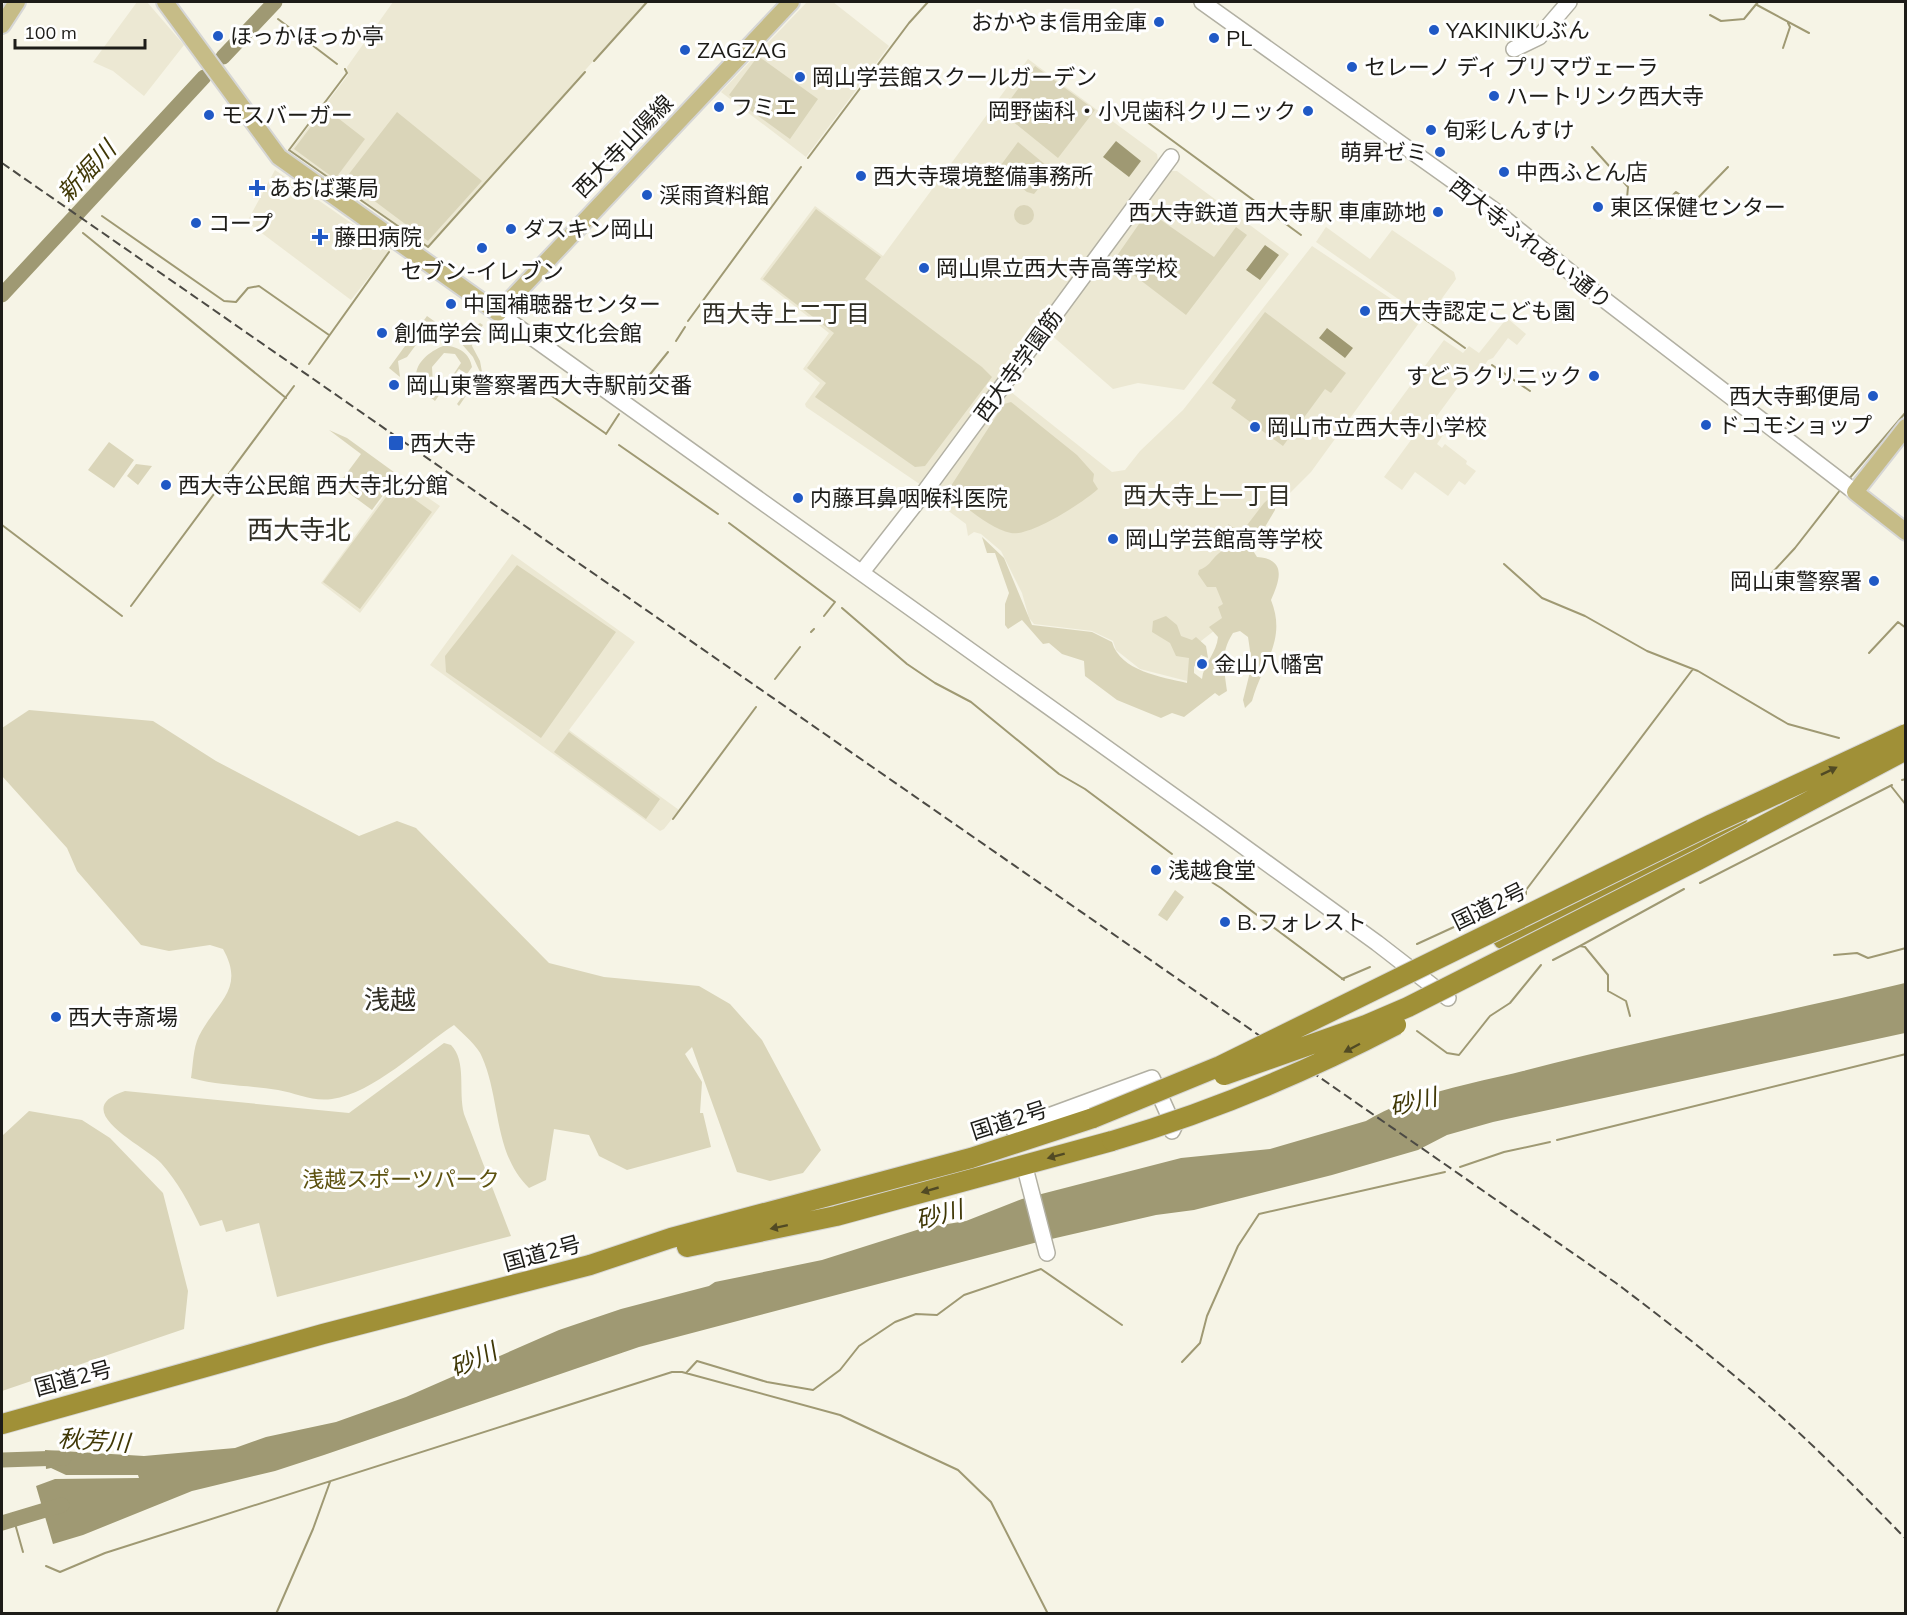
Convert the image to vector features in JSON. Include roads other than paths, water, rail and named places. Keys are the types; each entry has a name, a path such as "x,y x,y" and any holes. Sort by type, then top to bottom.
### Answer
{"highway":[{"name":"国道2号","path":"2,1424 323,1334 590,1265 759,1206 971,1158 1220,1066 1712,824 1905,734"},
{"name":"国道2号","path":"1097,1112 1277,1058 1397,1012 1530,946 1905,750"},
{"path":"1277,1058 1588,902 1718,832 1787,781"},
{"path":"1220,1066 1315,1030 1712,843 1793,820"},
{"path":"590,1265 836,1216 1024,1164 1120,1143 1288,1079 1412,1016 1530,946"},
{"path":"841,1187 928,1159 1097,1112 1213,1059 1390,973 1446,954"}],"main road":[{"path":"2,25 17,2"},
{"path":"165,2 279,157 493,309"},
{"name":"西大寺山陽線","path":"493,309 779,2"},
{"name":"西大寺山陽線","path":"493,309 791,2"},
{"path":"1905,427 1848,487 1905,532"}],"street":[{"name":"西大寺ふれあい通り","path":"1202,2 1494,210 1597,294 1848,487"},
{"path":"1514,49 1539,37 1569,2"},
{"name":"西大寺学園筋","path":"862,572 923,494 1171,157"},
{"path":"493,309 862,572 1377,944 1448,998"},
{"path":"1013,1129 1152,1078 1174,1130 1120,1143"},
{"path":"1024,1164 1046,1249"}],"water":[{"path":"1116,141 1141,161 1129,177 1103,157"},
{"path":"1265,245 1279,255 1260,280 1246,270"},
{"path":"1327,328 1353,348 1345,358 1319,338"},
{"path":"1905,983 1905,1033 1493,1122 1447,1135 1418,1150 1332,1175 1194,1210 1156,1215 1034,1243 639,1347 275,1471 192,1491 83,1535 53,1544 36,1486 55,1479 139,1478 138,1475 66,1475 51,1468 46,1469 45,1450 144,1456 235,1448 266,1437 336,1422 406,1397 559,1330 621,1309 709,1286 715,1282 822,1260 923,1228 966,1221 1022,1199 1181,1158 1270,1149 1366,1121 1403,1103 1463,1085"}],"waterway":[{"name":"新堀川","path":"223,57 275,2"},
{"path":"594,61 647,2"},
{"path":"808,158 909,23 928,2"},
{"path":"1710,15 1721,21 1744,19 1758,2"},
{"path":"1757,5 1809,33"},
{"name":"新堀川","path":"267,10 271,13"},
{"path":"278,19 337,64"},
{"path":"1783,48 1790,27 1788,23"},
{"path":"345,69 347,73 289,150 428,247 585,72"},
{"name":"新堀川","path":"2,295 204,77"},
{"path":"1124,105 1301,235"},
{"path":"1592,147 1628,187 1627,198 1650,218 1676,192 1694,202 1728,167"},
{"path":"688,321 801,167"},
{"name":"新堀川","path":"86,205 90,208"},
{"path":"102,216 224,301 236,302 248,288 259,286 329,335"},
{"name":"新堀川","path":"70,222 73,225"},
{"path":"83,233 286,398"},
{"path":"309,364 389,252"},
{"path":"1423,318 1465,348"},
{"path":"676,341 685,327"},
{"path":"635,393 668,352"},
{"path":"1492,365 1530,391"},
{"path":"536,385 605,433"},
{"path":"131,606 294,386"},
{"path":"1848,480 1906,412"},
{"path":"606,434 619,414"},
{"path":"619,445 718,514"},
{"path":"1770,575 1795,548 1841,489"},
{"path":"729,523 835,602 824,616"},
{"path":"2,525 122,616"},
{"path":"1504,564 1542,598 1585,616 1647,651 1698,671 1788,724 1839,738"},
{"path":"842,608 907,664 935,683 971,702 1059,774 1085,789 1172,854"},
{"path":"1869,653 1898,622 1906,628"},
{"path":"811,632 814,629"},
{"path":"775,679 800,647"},
{"path":"1503,904 1526,894 1526,890 1693,669"},
{"path":"673,819 756,707"},
{"path":"1902,780 1906,779"},
{"path":"1700,883 1892,785"},
{"path":"1891,786 1906,805"},
{"path":"1180,862 1221,888 1344,980"},
{"path":"1580,946 1684,889"},
{"path":"1417,944 1491,910"},
{"path":"1553,960 1580,946 1585,947 1608,975 1608,991 1626,1001 1630,1016"},
{"path":"1834,955 1857,953 1868,958 1906,948"},
{"path":"1417,1031 1447,1053 1459,1055 1490,1016 1510,1003 1541,965"},
{"path":"1342,979 1370,967"},
{"path":"1557,1140 1906,1054"},
{"path":"1460,1167 1504,1152 1550,1142"},
{"path":"1182,1362 1200,1343 1207,1316 1238,1246 1259,1214 1445,1172"},
{"path":"686,1373 697,1361 767,1382 813,1390 840,1370 859,1346 895,1322 916,1314 937,1315 964,1295 1041,1269 1122,1325"},
{"path":"46,1566 60,1572 105,1553 672,1372 682,1372 840,1415 958,1470 991,1502 1048,1614"},
{"name":"秋芳川","path":"2,1460 64,1458"},
{"path":"276,1614 313,1529 330,1482"},
{"name":"砂川","path":"2,1523 62,1505"},
{"path":"14,1520 23,1552"}],"railway":[{"path":"2,163 1616,1283 1677,1329 1774,1410 1825,1457 1906,1539"}],"place":[{"name":"おかやま信用金庫","path":"1159,22"},
{"name":"YAKINIKUぶん","path":"1434,30"},
{"name":"ほっかほっか亭","path":"218,36"},
{"name":"PL","path":"1214,38"},
{"name":"ZAGZAG","path":"685,50"},
{"name":"セレーノ ディ プリマヴェーラ","path":"1352,67"},
{"name":"岡山学芸館スクールガーデン","path":"800,77"},
{"name":"ハートリンク西大寺","path":"1494,96"},
{"name":"フミエ","path":"719,107"},
{"name":"岡野歯科・小児歯科クリニック","path":"1308,111"},
{"name":"モスバーガー","path":"209,115"},
{"name":"旬彩しんすけ","path":"1431,130"},
{"name":"萌昇ゼミ","path":"1440,152"},
{"name":"中西ふとん店","path":"1504,172"},
{"name":"西大寺環境整備事務所","path":"861,176"},
{"name":"あおば薬局","path":"257,188"},
{"name":"渓雨資料館","path":"647,195"},
{"name":"東区保健センター","path":"1598,207"},
{"name":"西大寺鉄道 西大寺駅 車庫跡地","path":"1438,212"},
{"name":"コープ","path":"196,223"},
{"name":"ダスキン岡山","path":"511,229"},
{"name":"藤田病院","path":"320,237"},
{"name":"セブン-イレブン","path":"482,248"},
{"name":"岡山県立西大寺高等学校","path":"924,268"},
{"name":"中国補聴器センター","path":"451,304"},
{"name":"西大寺認定こども園","path":"1365,311"},
{"name":"創価学会 岡山東文化会館","path":"382,333"},
{"name":"すどうクリニック","path":"1594,376"},
{"name":"岡山東警察署西大寺駅前交番","path":"394,385"},
{"name":"西大寺郵便局","path":"1873,396"},
{"name":"ドコモショップ","path":"1706,425"},
{"name":"岡山市立西大寺小学校","path":"1255,427"},
{"name":"西大寺","path":"396,443"},
{"name":"西大寺公民館 西大寺北分館","path":"166,485"},
{"name":"内藤耳鼻咽喉科医院","path":"798,498"},
{"name":"岡山学芸館高等学校","path":"1113,539"},
{"name":"岡山東警察署","path":"1874,581"},
{"name":"金山八幡宮","path":"1202,664"},
{"name":"浅越食堂","path":"1156,870"},
{"name":"B.フォレスト","path":"1225,922"},
{"name":"西大寺斎場","path":"56,1017"}],"district":[{"name":"西大寺上二丁目","path":"786,313"},
{"name":"西大寺上一丁目","path":"1207,495"},
{"name":"西大寺北","path":"299,529"},
{"name":"浅越","path":"390,999"}],"park label":[{"name":"浅越スポーツパーク","path":"401,1179"}]}
